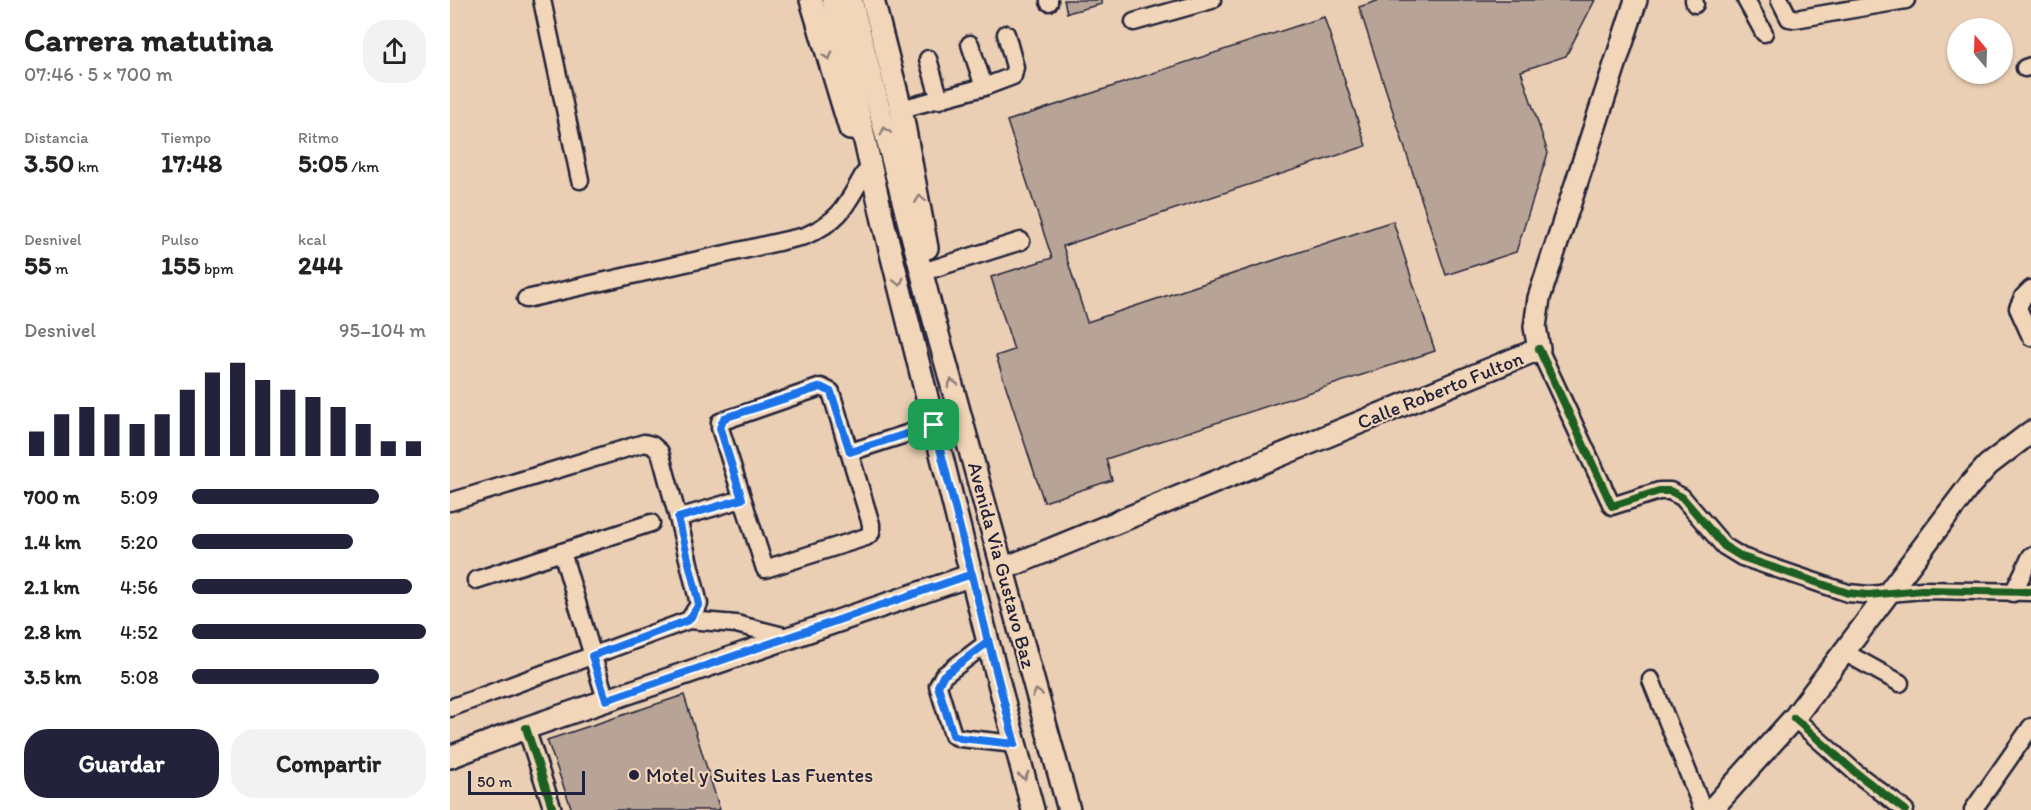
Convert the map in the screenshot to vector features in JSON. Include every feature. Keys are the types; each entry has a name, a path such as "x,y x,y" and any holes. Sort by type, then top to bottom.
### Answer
{"main road":[{"name":"Avenida Via Gustavo Baz","path":"811,0 864,174 885,225"},
{"name":"Avenida Via Gustavo Baz","path":"833,0 934,425 1033,810"},
{"name":"Avenida Via Gustavo Baz","path":"851,0 934,320 1069,810"},
{"name":"Avenida Via Gustavo Baz","path":"873,0 901,109 919,193 930,270 934,320"},
{"name":"Calle Roberto Fulton","path":"1003,568 1539,349 1535,327 1539,298 1636,0"},
{"path":"1711,810 1794,718 1970,485 1988,465 2031,432"},
{"path":"450,756 972,574"}],"street":[{"path":"542,0 580,180"},
{"path":"1134,22 1212,0"},
{"path":"1746,0 1764,33"},
{"path":"1780,0 1789,18 1795,19 1906,0"},
{"path":"901,109 940,100 1013,76 1015,72 1006,34"},
{"path":"970,44 984,87"},
{"path":"928,59 940,100"},
{"path":"526,299 805,236 829,225 844,209 864,174"},
{"path":"930,270 1021,241"},
{"path":"2031,289 2023,297 2018,308 2031,337"},
{"path":"1539,349 1612,506 1670,491 1682,497 1724,546 1742,557 1848,592 1887,595 1922,590 2031,592"},
{"path":"826,387 831,392 850,452 871,524 870,533 866,537 765,569 742,499 720,428 724,418 826,387"},
{"path":"850,452 934,425"},
{"path":"450,501 644,443 652,445 660,452 699,604 689,620"},
{"path":"678,518 742,499"},
{"path":"476,580 651,524"},
{"path":"562,552 606,700"},
{"path":"2013,593 2031,556"},
{"path":"450,708 689,620 736,624 787,637"},
{"path":"988,642 943,676 938,686 953,735 960,738 1015,744"},
{"path":"1845,652 1900,683"},
{"path":"1651,680 1703,810"},
{"path":"1794,718 1855,772 1905,810"},
{"path":"1973,810 2031,727"},
{"path":"526,728 554,810"}],"building":[{"path":"1064,0 1101,0 1102,4 1067,13"},
{"path":"1380,0 1595,0 1566,56 1521,71 1548,153 1516,252 1446,275 1359,7"},
{"path":"1324,17 1366,146 1063,246 1087,322 1393,221 1435,351 1106,459 1112,480 1044,502 996,356 1014,350 991,277 1052,258 1007,121"},
{"name":"Motel y Suites Las Fuentes","path":"684,695 720,810 572,810 547,740"}],"cycle path":[{"path":"1539,349 1612,506 1659,491 1670,491 1682,497 1724,546 1742,557 1848,593 1869,595 1922,590 2031,592"},
{"path":"1794,718 1855,772 1905,810"},
{"path":"526,728 553,810"}],"place":[{"name":"Motel y Suites Las Fuentes","path":"634,775"}],"route":[{"path":"934,425 850,452 831,392 826,387 724,418 720,422 720,428 742,499 678,518 699,604 696,612 689,620 592,656 606,700 972,574 988,642 943,676 938,686 953,735 960,738 1015,744 988,642 972,574 934,425"}]}
